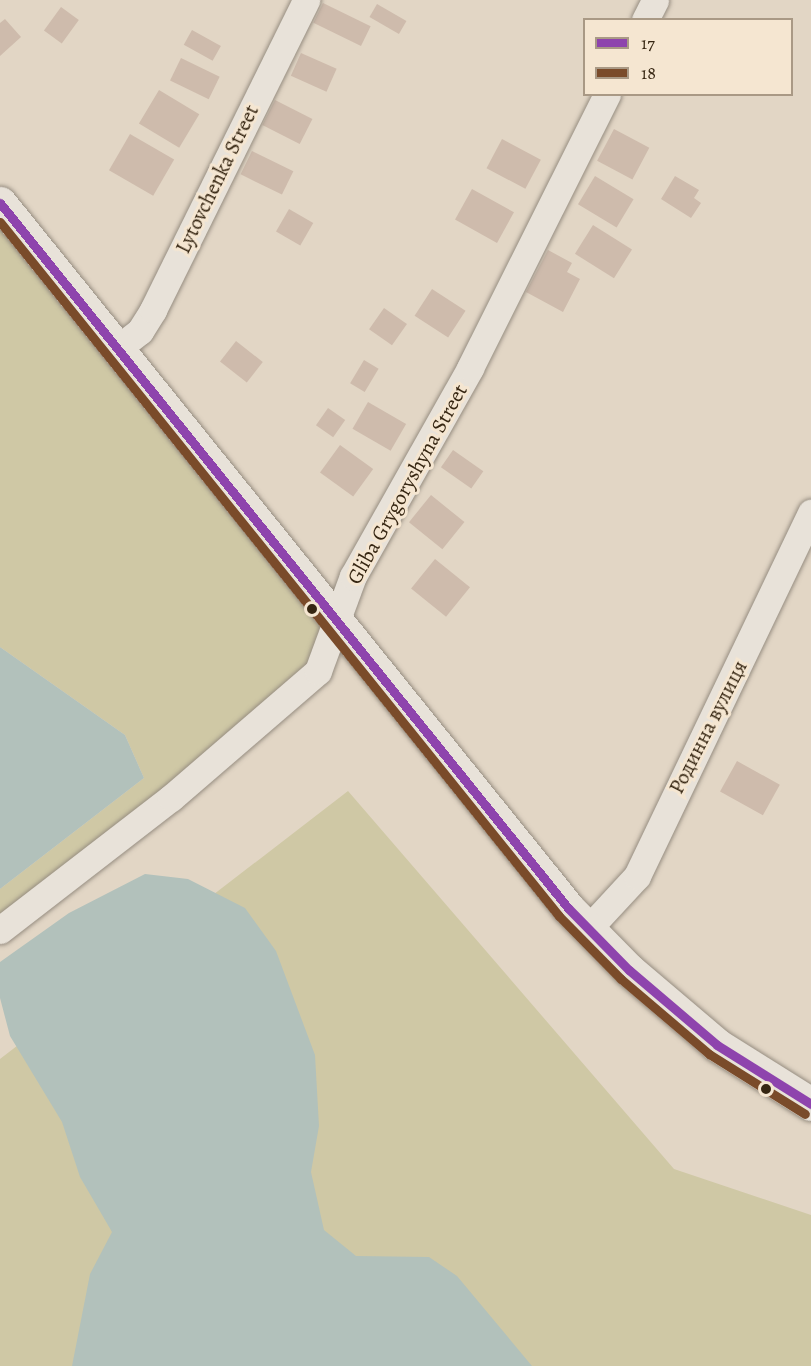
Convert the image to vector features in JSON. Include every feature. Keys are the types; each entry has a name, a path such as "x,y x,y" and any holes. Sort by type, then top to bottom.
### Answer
{"street":[{"name":"Lytovchenka Street","path":"117,349 140,331 153,310 306,0"},
{"path":"646,18 655,0"},
{"name":"Gliba Grygoryshyna Street","path":"0,930 171,798 318,670 353,576 470,368 606,96"},
{"path":"0,203 336,624 588,929 717,1045 811,1104"},
{"name":"Родинна вулиця","path":"588,929 637,876 811,513"}],"shaded area":[{"path":"0,203 336,624 318,671 0,930 0,889 144,778 125,735 0,647"},
{"path":"0,647 125,735 144,778 0,889"},
{"path":"348,791 674,1169 811,1215 811,1366 0,1366 0,1059"},
{"path":"145,874 188,879 245,908 276,951 315,1055 319,1126 311,1172 324,1230 356,1256 429,1257 457,1276 532,1366 72,1366 90,1274 112,1232 80,1177 62,1122 10,1036 0,998 0,962 69,913"}],"building":[{"path":"323,3 371,26 361,46 313,23"},
{"path":"377,4 406,21 399,34 370,17"},
{"path":"61,7 79,20 62,43 44,30"},
{"path":"5,19 21,37 0,56 0,23"},
{"path":"192,30 221,46 213,61 184,45"},
{"path":"301,53 337,69 326,92 291,76"},
{"path":"181,58 220,77 209,99 170,80"},
{"path":"159,90 199,114 179,148 139,123"},
{"path":"275,100 312,119 300,144 262,125"},
{"path":"614,129 649,148 632,180 597,161"},
{"path":"130,134 174,160 153,196 109,170"},
{"path":"502,139 541,160 525,189 487,168"},
{"path":"252,151 293,171 282,195 241,174"},
{"path":"595,176 634,199 617,227 578,204"},
{"path":"675,176 699,190 694,198 701,203 691,218 661,199"},
{"path":"472,189 514,212 497,243 455,220"},
{"path":"289,209 313,223 300,246 276,232"},
{"path":"593,225 632,249 614,278 575,254"},
{"path":"548,250 572,263 567,272 580,279 563,312 526,292"},
{"path":"432,289 466,311 448,338 415,316"},
{"path":"384,308 407,324 392,345 369,329"},
{"path":"236,341 263,362 247,382 220,361"},
{"path":"364,360 379,369 365,392 350,383"},
{"path":"368,402 406,424 391,451 352,429"},
{"path":"328,408 345,420 333,437 316,425"},
{"path":"340,445 373,469 353,497 320,473"},
{"path":"453,450 483,471 471,488 441,467"},
{"path":"431,495 464,522 442,549 409,522"},
{"path":"435,559 470,587 446,617 411,589"},
{"path":"737,761 780,785 763,815 720,792"}],"transit line":[{"name":"17","path":"0,203 568,908 629,970 717,1045 811,1104"},
{"name":"18","path":"0,222 559,916 621,979 709,1054 805,1114"}]}
